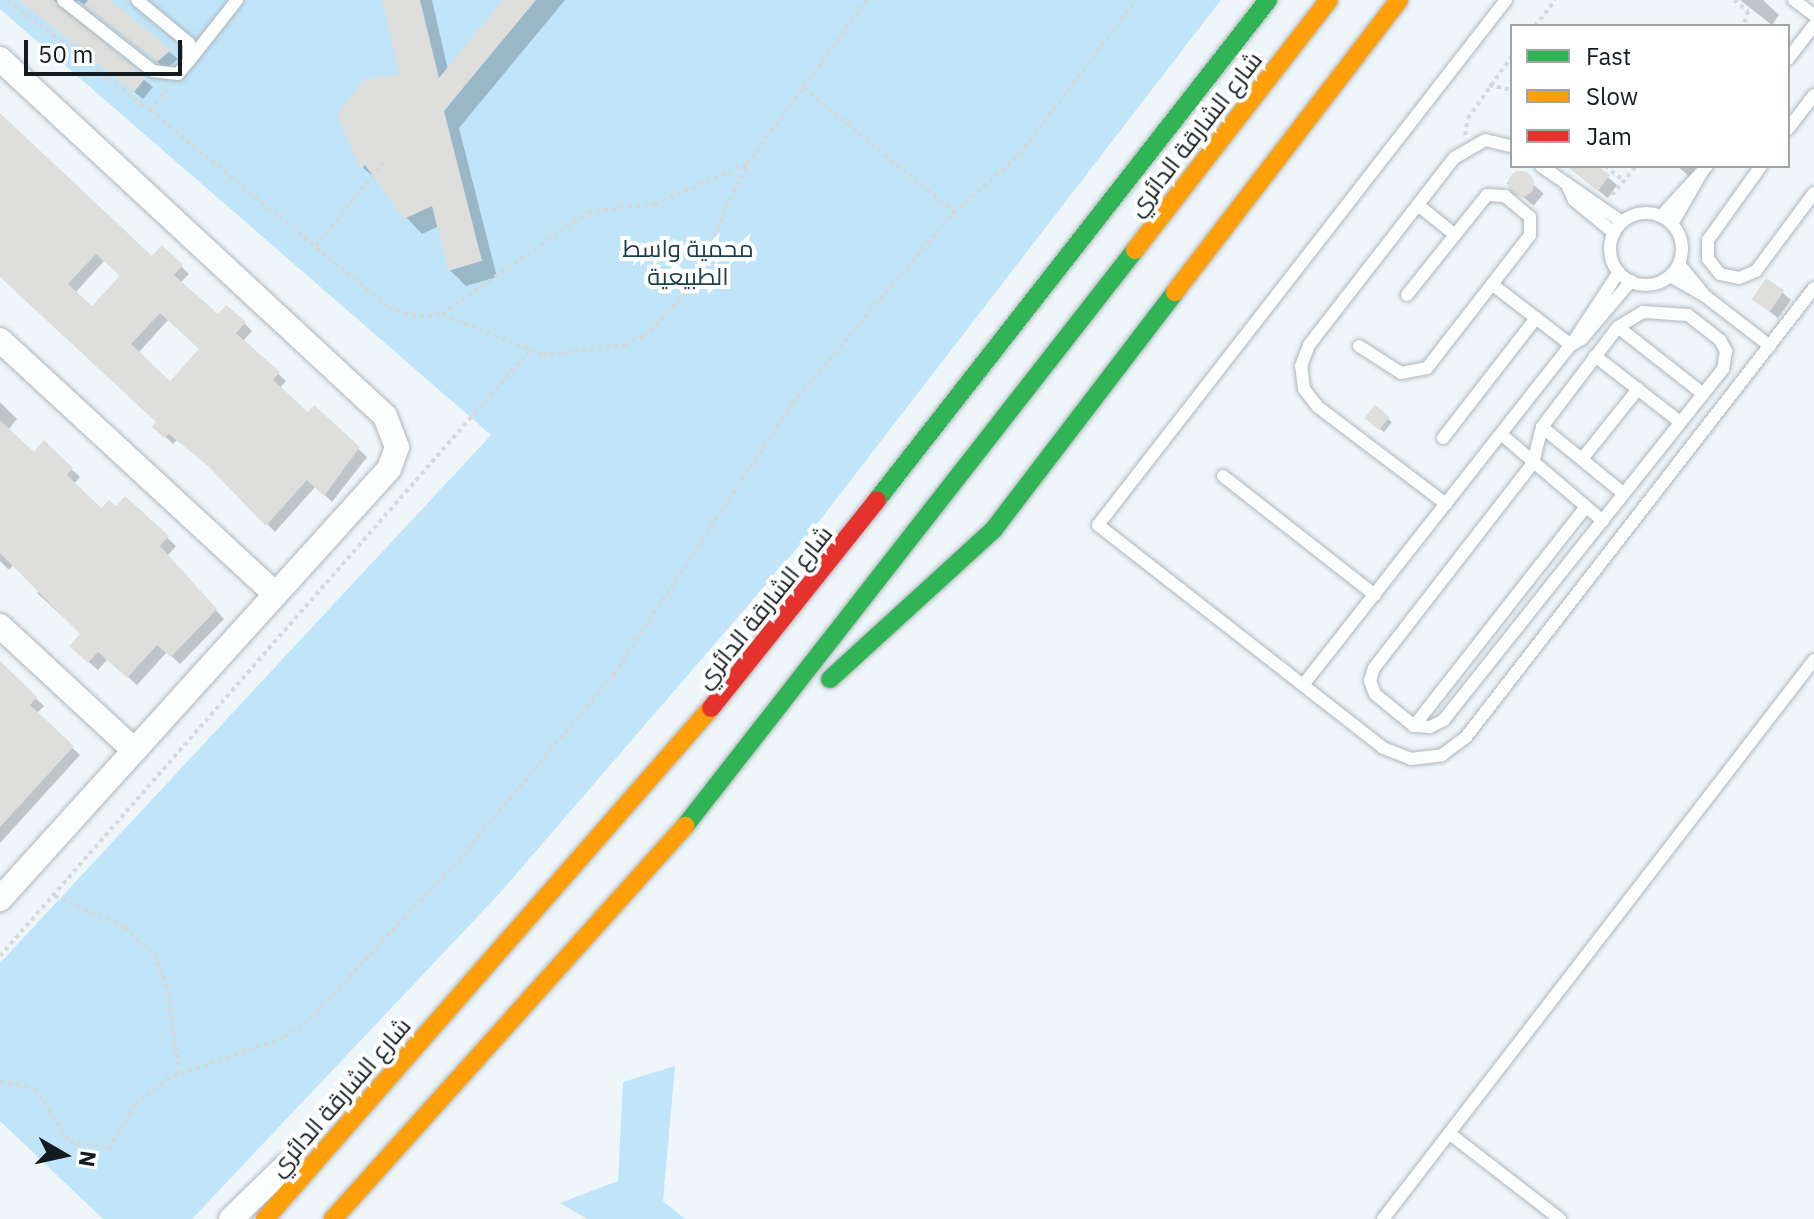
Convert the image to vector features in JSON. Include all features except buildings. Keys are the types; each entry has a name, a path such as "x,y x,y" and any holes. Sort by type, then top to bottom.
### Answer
{"highway":[{"name":"شارع الشارقة الدائري","path":"265,1219 839,554 1268,0"},
{"name":"شارع الشارقة الدائري","path":"333,1219 589,939 783,706 1329,0"},
{"path":"783,706 838,674 994,529 1399,0"}],"street":[{"path":"0,59 392,425 397,447 389,469 0,899"},
{"path":"0,340 275,594"},
{"path":"0,626 134,750"},
{"path":"231,1219 325,1128 397,1069"}],"lane":[{"path":"63,0 153,71 178,74 233,4 218,0"},
{"path":"137,0 184,36 189,61"},
{"path":"1506,0 1098,525 1397,755 1427,759 1442,755 1466,737 1814,288"},
{"path":"1794,0 1814,15"},
{"path":"1790,56 1814,25"},
{"path":"1790,126 1814,95"},
{"path":"1446,504 1318,407 1301,378 1309,345 1463,149 1485,140 1510,146"},
{"path":"1544,168 1602,207 1618,228"},
{"path":"1760,168 1708,240 1708,259 1720,274 1739,278 1756,271 1814,193"},
{"path":"1667,220 1705,169"},
{"path":"1568,187 1574,200 1618,228"},
{"path":"1359,346 1392,370 1419,372 1493,285 1530,235 1530,217 1505,196 1493,193 1482,199 1407,295"},
{"path":"1418,205 1454,234"},
{"path":"1641,213 1667,220 1682,243 1679,264 1670,276 1651,285 1631,281 1619,272 1611,253 1618,228 1641,213"},
{"path":"1679,264 1705,296"},
{"path":"1303,685 1571,345 1619,272"},
{"path":"1670,276 1705,296 1770,346"},
{"path":"1571,345 1582,339 1631,281"},
{"path":"1493,285 1571,345"},
{"path":"1643,312 1688,315 1720,340 1726,351 1723,369 1444,720 1430,727 1414,726 1375,694 1371,674 1533,463 1542,427 1618,327 1643,312"},
{"path":"1443,438 1536,318"},
{"path":"1618,327 1703,394"},
{"path":"1595,356 1680,422"},
{"path":"1582,459 1638,389"},
{"path":"1542,427 1623,493"},
{"path":"1501,434 1603,521"},
{"path":"1649,462 1667,478"},
{"path":"1223,476 1375,595"},
{"path":"1414,726 1586,507"},
{"path":"1383,1219 1814,660"},
{"path":"1450,1134 1560,1219"}],"path":[{"path":"8,0 150,110 389,308 409,316 442,314 529,351 555,355 625,345 662,323 686,294 747,164 866,2 873,0"},
{"path":"0,1081 35,1089 63,1136 101,1151 114,1146 149,1091 179,1072 284,1037 305,1024 463,855 614,674 793,403 955,213 1020,154 1136,0"},
{"path":"1537,24 1555,0"},
{"path":"1734,0 1748,11 1744,24"},
{"path":"1463,149 1468,118 1510,59"},
{"path":"150,110 178,74"},
{"path":"1489,85 1510,90"},
{"path":"804,88 955,213"},
{"path":"316,246 386,159"},
{"path":"442,314 588,212 655,204 747,164"},
{"path":"1608,168 1624,181"},
{"path":"1602,207 1634,168"},
{"path":"0,956 529,351"},
{"path":"55,896 125,927 154,954 168,991 179,1072"}],"green space":[{"name":"محمية واسط الطبيعية","path":"0,0 1221,0 807,537 499,894 192,1219 103,1219 0,1121 0,963 491,435 0,9"},
{"path":"675,1066 663,1201 685,1219 587,1219 560,1203 618,1181 623,1082"}],"traffic: fast":[{"path":"877,500 1268,0"},
{"path":"685,826 1135,250"},
{"path":"830,679 994,529 1175,292"}],"traffic: slow":[{"path":"1135,250 1329,0"},
{"path":"1175,292 1399,0"},
{"path":"265,1219 711,708"},
{"path":"333,1219 685,826"}],"traffic: jam":[{"path":"711,708 877,500"}]}
